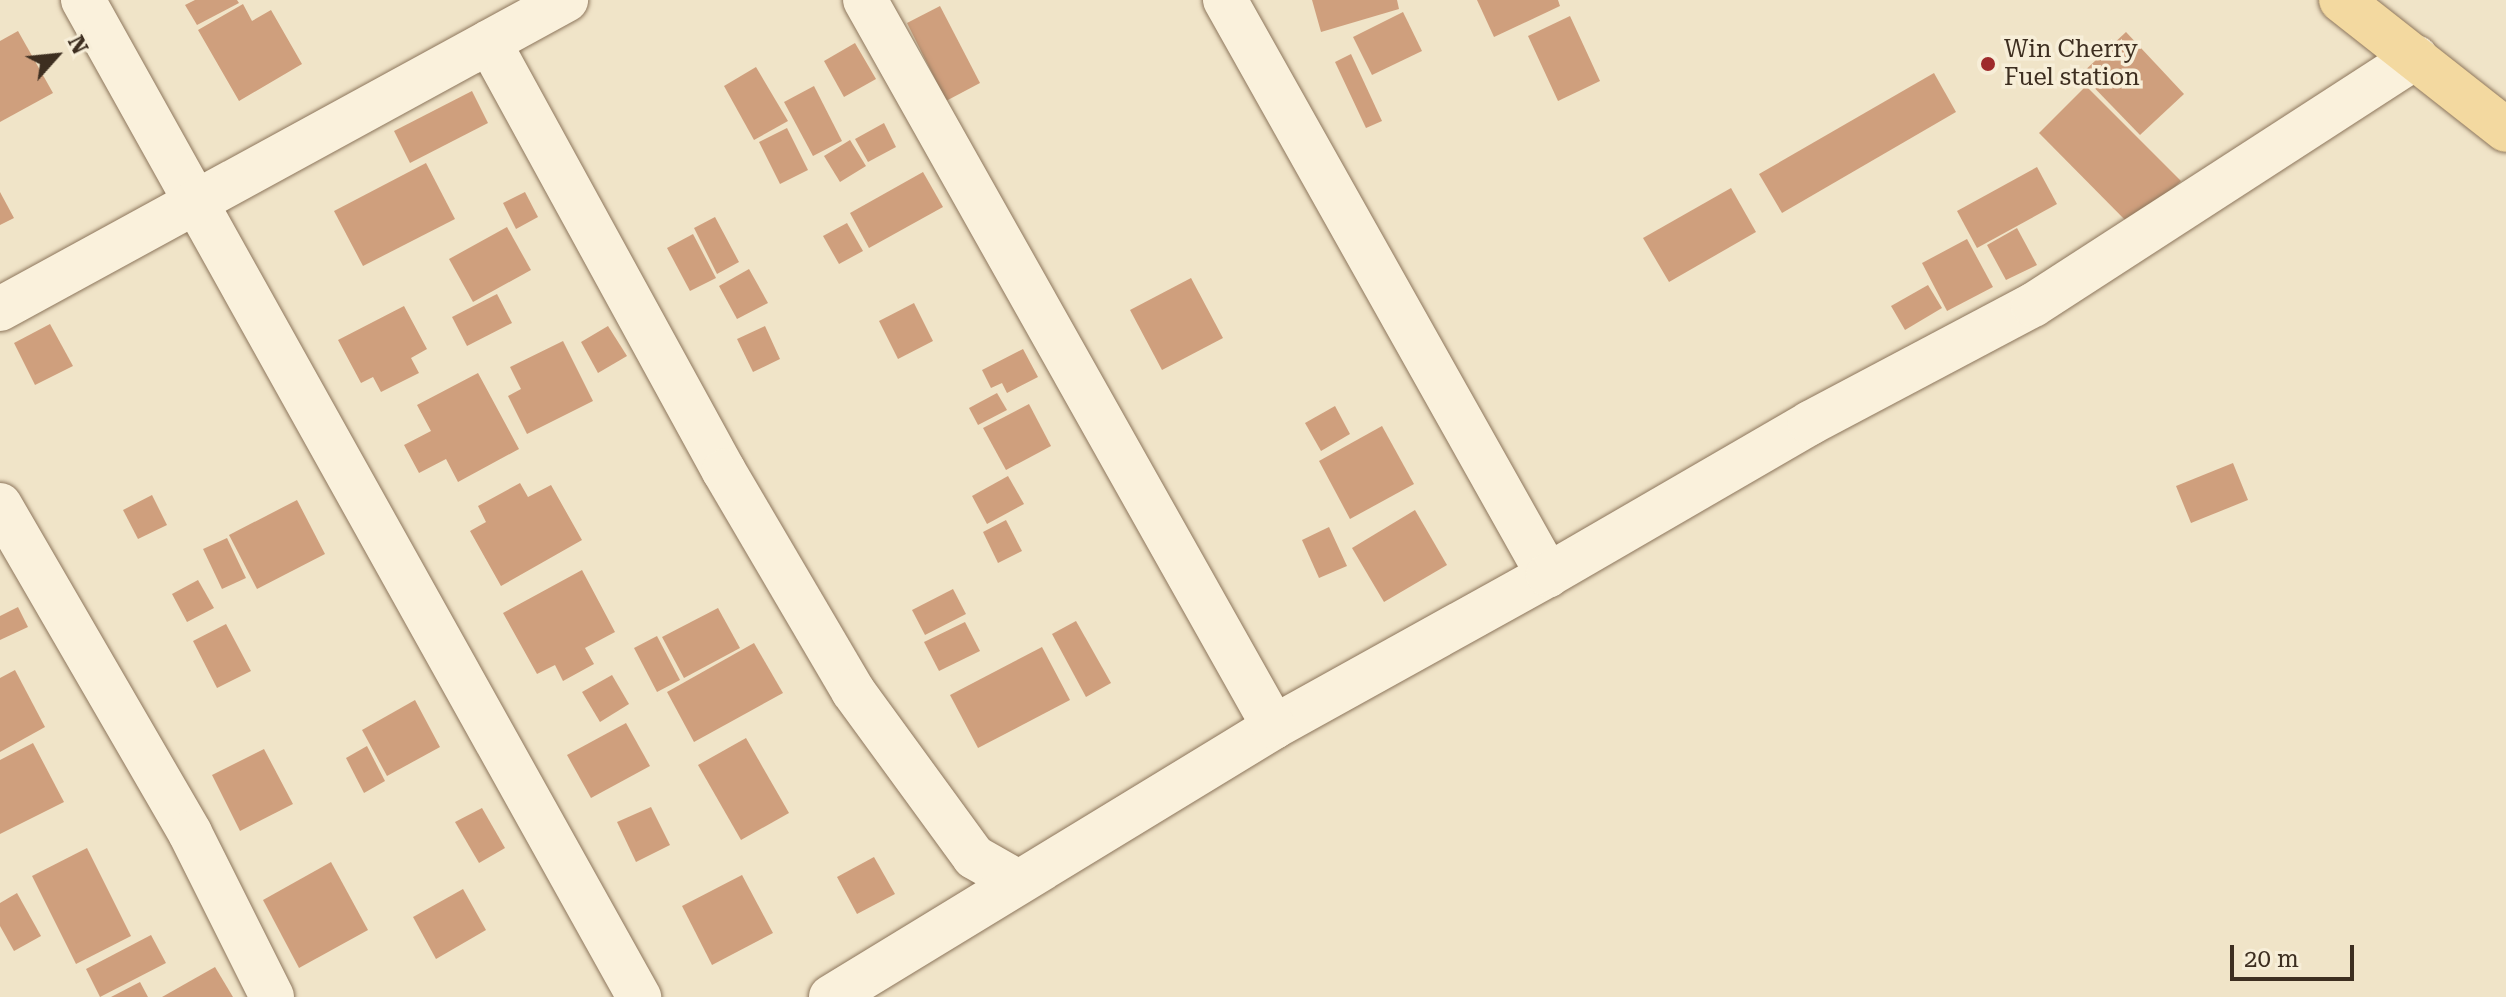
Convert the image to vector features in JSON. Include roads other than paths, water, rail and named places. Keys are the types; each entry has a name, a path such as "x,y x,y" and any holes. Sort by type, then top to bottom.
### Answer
{"main road":[{"path":"2341,0 2506,130"}],"street":[{"path":"83,0 639,997"},
{"path":"0,309 566,0"},
{"path":"865,0 1274,727"},
{"path":"1225,0 1548,575"},
{"path":"489,42 724,471 853,691 974,857 1018,882"},
{"path":"831,997 1274,727 1548,575 1810,423 2033,305 2416,57"},
{"path":"0,505 190,833 272,997"}],"place":[{"name":"Win Cherry Fuel station","path":"1988,64"}]}
